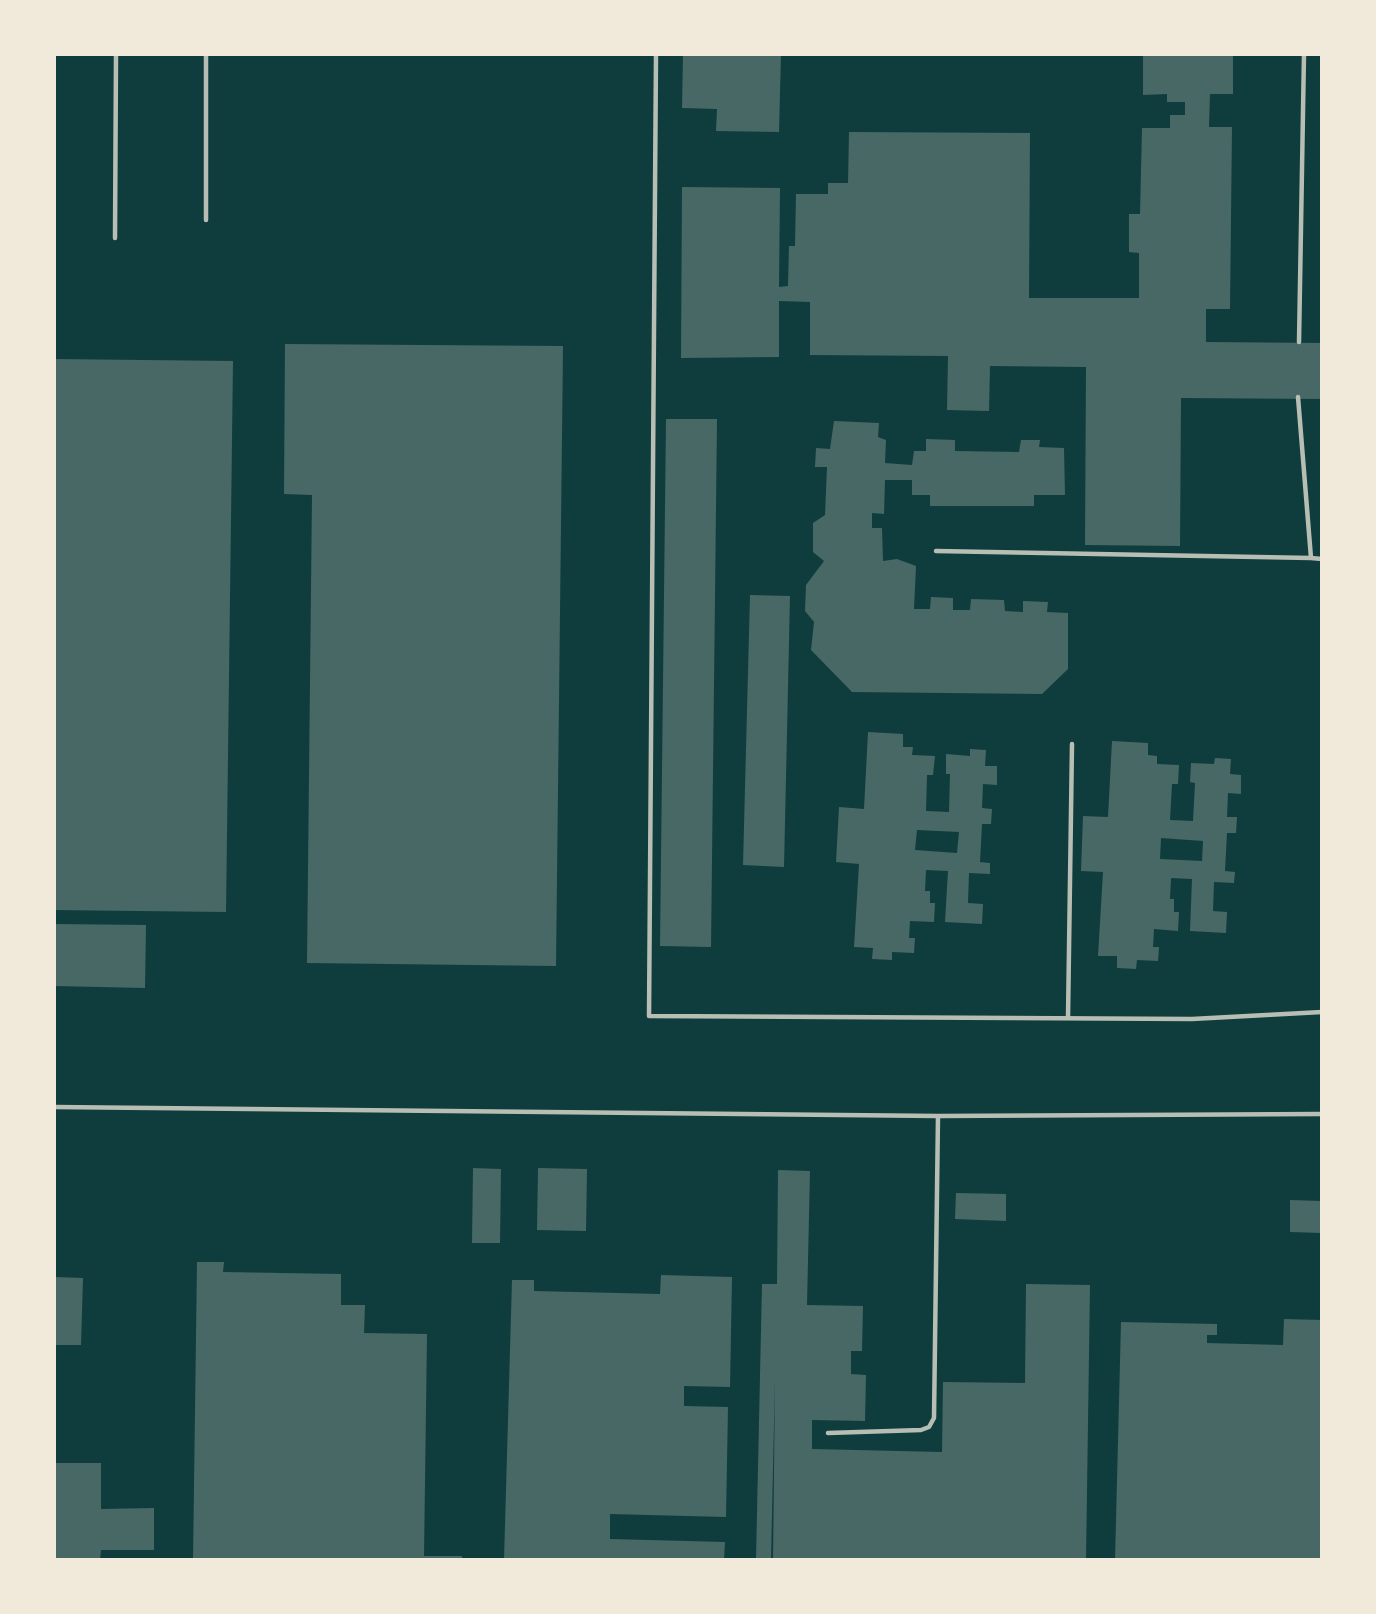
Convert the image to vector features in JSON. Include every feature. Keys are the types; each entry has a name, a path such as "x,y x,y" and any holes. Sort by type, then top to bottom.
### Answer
{"lane":[{"path":"115,238 116,54"},
{"path":"206,54 206,220"},
{"path":"656,54 649,1016 1192,1019 1322,1012"},
{"path":"1299,342 1304,54"},
{"path":"1298,397 1311,558"},
{"path":"936,551 1322,558"},
{"path":"1068,1018 1072,744"},
{"path":"54,1107 938,1116 1322,1114"},
{"path":"828,1433 921,1430 929,1427 934,1418 938,1116"}],"building":[{"path":"683,54 781,54 779,132 716,131 717,109 682,108"},
{"path":"1143,54 1233,54 1233,94 1210,94 1209,127 1232,127 1230,309 1206,309 1206,342 1322,343 1322,399 1181,398 1180,546 1085,545 1086,367 990,366 989,411 947,410 948,356 810,355 810,302 779,301 779,357 681,358 682,187 780,188 779,287 788,286 789,246 795,246 796,194 828,194 828,183 848,183 849,132 1030,133 1029,298 1139,298 1139,253 1129,252 1129,214 1140,214 1142,128 1170,128 1170,115 1185,115 1185,102 1167,102 1167,94 1143,95"},
{"path":"285,344 563,346 556,966 307,963 312,495 284,494"},
{"path":"54,359 233,361 226,912 54,910"},
{"path":"666,419 717,419 711,947 660,946"},
{"path":"834,421 879,423 878,437 886,440 885,463 912,465 914,451 926,451 926,439 955,440 955,451 1019,452 1021,440 1040,440 1039,447 1064,448 1065,495 1034,495 1034,506 930,506 930,495 912,495 912,480 885,480 884,514 872,513 872,528 882,528 883,561 897,559 916,566 914,609 930,609 931,597 953,598 953,610 970,610 971,599 1004,600 1005,611 1023,612 1023,601 1048,602 1047,612 1068,613 1068,669 1042,694 852,692 811,650 814,622 805,611 806,585 824,561 813,552 813,523 825,515 827,467 815,467 816,448 830,449"},
{"path":"750,595 790,596 784,867 743,865"},
{"path":"868,732 903,734 903,747 913,747 912,755 935,756 933,775 927,775 926,811 949,812 950,774 946,774 946,754 970,756 970,749 986,750 985,766 997,766 997,785 983,784 982,808 992,809 991,824 982,824 980,862 990,863 990,874 969,873 968,903 983,904 982,924 945,922 948,871 926,870 925,891 930,891 930,903 935,903 934,922 910,921 909,938 915,938 914,953 892,952 892,960 872,959 873,948 854,947 859,864 836,862 839,807 864,809","holes":["917,830 959,832 957,853 915,850"]},
{"path":"1112,741 1148,743 1148,755 1157,756 1157,764 1179,765 1178,784 1172,784 1170,820 1193,821 1195,783 1190,782 1191,763 1214,764 1215,758 1231,759 1230,774 1241,775 1241,794 1228,793 1227,817 1237,817 1236,833 1227,833 1225,871 1235,872 1234,883 1214,882 1213,911 1227,912 1226,933 1190,931 1192,879 1171,878 1170,899 1174,899 1174,912 1179,912 1178,931 1154,929 1153,947 1159,947 1158,961 1137,960 1136,969 1117,968 1117,956 1098,956 1103,872 1081,871 1083,816 1108,817","holes":["1161,838 1203,841 1202,861 1160,859"]},
{"path":"54,924 146,925 145,988 54,986"},
{"path":"473,1168 501,1169 500,1243 472,1243"},
{"path":"538,1168 587,1169 586,1231 537,1230"},
{"path":"778,1170 810,1171 807,1305 863,1306 862,1351 851,1351 851,1374 866,1375 865,1421 812,1420 812,1449 942,1452 943,1382 1025,1383 1026,1284 1090,1285 1086,1560 773,1560 775,1379 771,1559 756,1559 762,1284 777,1284"},
{"path":"956,1193 1006,1194 1006,1221 955,1219"},
{"path":"1290,1200 1321,1201 1321,1233 1290,1232"},
{"path":"197,1262 224,1262 223,1272 341,1274 341,1305 365,1305 364,1333 427,1334 424,1556 462,1556 462,1560 193,1560"},
{"path":"661,1275 732,1277 730,1387 684,1386 684,1406 728,1407 726,1517 610,1514 610,1539 725,1542 724,1560 504,1560 512,1280 534,1280 534,1291 660,1294"},
{"path":"54,1277 83,1278 81,1345 54,1345"},
{"path":"1284,1319 1322,1320 1320,1560 1115,1560 1121,1322 1217,1324 1217,1335 1207,1335 1207,1343 1283,1345"},
{"path":"54,1463 101,1463 101,1509 154,1508 154,1550 101,1550 100,1560 54,1560"}]}
